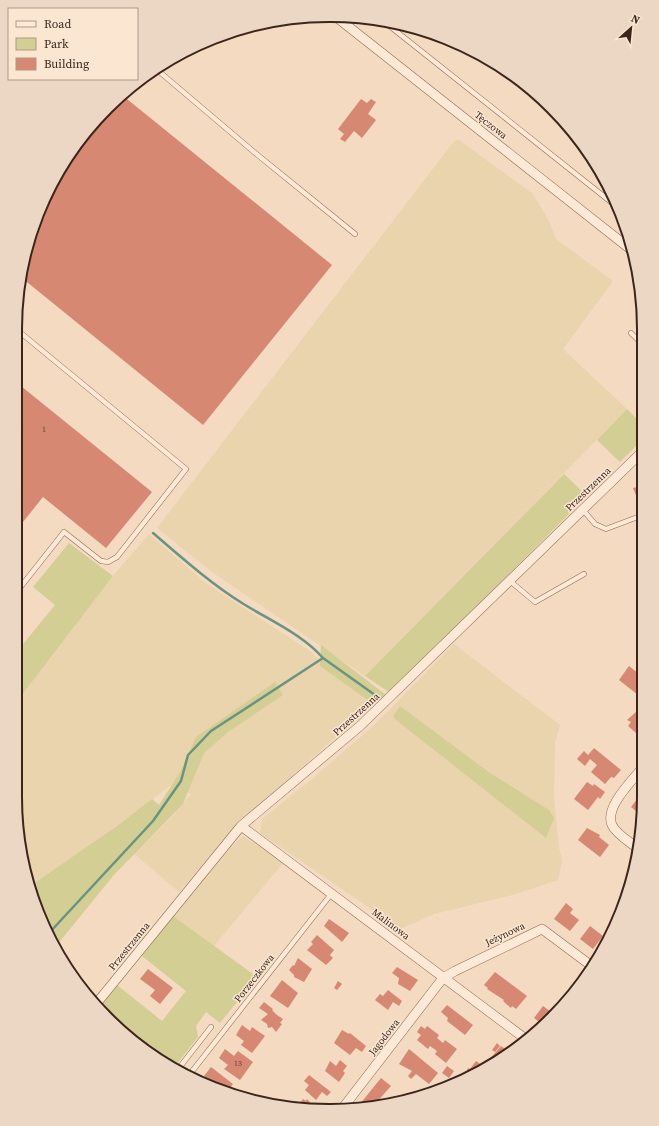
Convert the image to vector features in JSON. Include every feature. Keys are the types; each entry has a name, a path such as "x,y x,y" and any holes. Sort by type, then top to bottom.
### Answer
{"street":[{"name":"Tęczowa","path":"343,23 626,245"},
{"name":"Przestrzenna","path":"99,1000 241,826 360,726 637,457"},
{"path":"633,845 617,832 612,826 611,821 613,806 637,775"},
{"name":"Malinowa","path":"241,826 522,1036"},
{"name":"Jeżynowa","path":"443,978 455,970 542,929 588,963"},
{"name":"Jagodowa","path":"346,1103 443,978"}],"lane":[{"path":"393,29 608,200"},
{"path":"161,73 254,152 355,234"},
{"path":"631,333 637,339"},
{"path":"22,334 186,469 117,558 108,562 101,561 64,532 22,585"},
{"path":"583,510 595,524 606,529 637,517"},
{"path":"510,581 535,602 584,574"},
{"name":"Porzeczkowa","path":"192,1071 332,893"},
{"path":"181,1066 211,1027"}],"shaded area":[{"path":"455,140 459,140 533,194 549,221 556,239 613,281 563,349 627,409 365,676 212,572 157,528"},
{"path":"149,534 207,584 310,651 343,682 373,704 240,822 179,892 134,854 172,817 191,794 171,785 117,826 34,883 32,876 23,817 22,695 113,576"},
{"path":"454,644 560,725 555,743 554,798 559,847 562,861 558,880 516,894 434,914 400,929 260,833 262,819 312,779 374,725"},
{"path":"243,836 283,863 214,946 173,916 229,849"}],"green space":[{"path":"627,409 637,419 637,445 620,462 597,440"},
{"path":"564,474 587,496 390,693 365,676"},
{"path":"69,543 113,576 22,695 22,645 55,605 33,587"},
{"path":"321,645 386,695 373,704 320,666"},
{"path":"275,682 283,695 228,732 204,753 183,804 113,876 59,942 45,914 34,883 117,826 152,799 159,805 180,772 196,737"},
{"path":"400,706 490,773 549,810 554,818 546,838 396,720 393,716"},
{"path":"173,916 257,977 220,1023 206,1012 196,1026 198,1037 177,1064 127,1028 102,1003 117,985 162,1021 186,991 142,956"}],"building":[{"path":"126,99 332,265 203,425 26,281 32,250 38,231 45,212 63,176 98,127"},
{"path":"361,99 367,103 371,99 376,102 368,114 376,120 362,138 354,131 345,142 340,139 344,134 338,129"},
{"path":"22,387 152,492 106,548 43,497 22,523"},
{"path":"637,487 637,498 633,488"},
{"path":"629,666 637,672 637,694 619,680"},
{"path":"637,711 636,733 628,726 631,722 627,720"},
{"path":"594,748 621,770 614,778 611,777 605,784 591,772 597,765 590,759 585,766 577,759 584,751 588,755"},
{"path":"587,782 593,786 594,784 605,792 600,799 598,797 588,810 574,799"},
{"path":"637,800 636,811 631,807"},
{"path":"587,828 600,835 599,837 609,845 600,857 578,840"},
{"path":"566,903 573,909 570,913 579,920 570,931 554,919"},
{"path":"329,919 349,933 342,942 324,926"},
{"path":"590,926 603,936 593,949 580,939"},
{"path":"317,935 334,950 330,955 333,958 326,965 307,950 313,944 311,942"},
{"path":"298,958 312,969 304,982 294,977 289,970 293,965 294,966"},
{"path":"397,967 418,980 410,991 398,984 399,978 392,973"},
{"path":"148,969 173,988 160,1004 150,996 155,990 140,979"},
{"path":"495,972 527,996 516,1009 512,1006 511,1008 503,1001 504,1000 487,989 488,988 484,985"},
{"path":"282,980 298,993 288,1008 270,996"},
{"path":"338,981 342,984 337,990 334,988"},
{"path":"388,990 402,1001 399,1006 393,1002 388,1010 375,1000 380,994 383,996"},
{"path":"264,1002 283,1019 280,1023 282,1024 276,1032 272,1027 268,1028 267,1024 261,1020 268,1014 259,1008"},
{"path":"447,1005 473,1025 465,1035 447,1021 448,1018 441,1012"},
{"path":"543,1006 550,1011 539,1022 534,1018"},
{"path":"242,1025 250,1031 252,1027 265,1036 252,1053 241,1045 244,1041 236,1035"},
{"path":"421,1026 425,1029 427,1026 439,1035 437,1038 443,1043 445,1040 457,1049 446,1063 435,1054 437,1051 430,1046 428,1049 417,1040 421,1035 417,1032"},
{"path":"342,1030 349,1034 350,1033 366,1046 362,1052 356,1048 350,1055 334,1043"},
{"path":"497,1043 500,1046 495,1052 492,1050"},
{"path":"501,1046 505,1049 500,1052 490,1058"},
{"path":"225,1049 234,1056 238,1051 253,1062 240,1080 224,1069 228,1065 219,1058"},
{"path":"409,1049 438,1073 429,1084 416,1074 411,1079 408,1076 412,1071 399,1064"},
{"path":"340,1060 347,1066 343,1071 345,1073 339,1082 325,1071 330,1061 336,1066"},
{"path":"476,1061 481,1064 468,1071 467,1070 468,1068 470,1069"},
{"path":"447,1066 454,1071 449,1078 442,1073"},
{"path":"211,1067 233,1084 230,1088 212,1081 204,1076"},
{"path":"309,1075 331,1092 327,1096 322,1092 316,1100 305,1090 309,1085 304,1081"},
{"path":"381,1078 391,1086 379,1100 362,1102"},
{"path":"303,1099 306,1101 307,1099 311,1103 309,1103 301,1102"}],"waterway":[{"path":"153,533 196,570 219,587 242,603 285,628 315,649 323,658"},
{"path":"52,929 153,821 181,781 188,755 211,731 323,658 382,700"}]}
